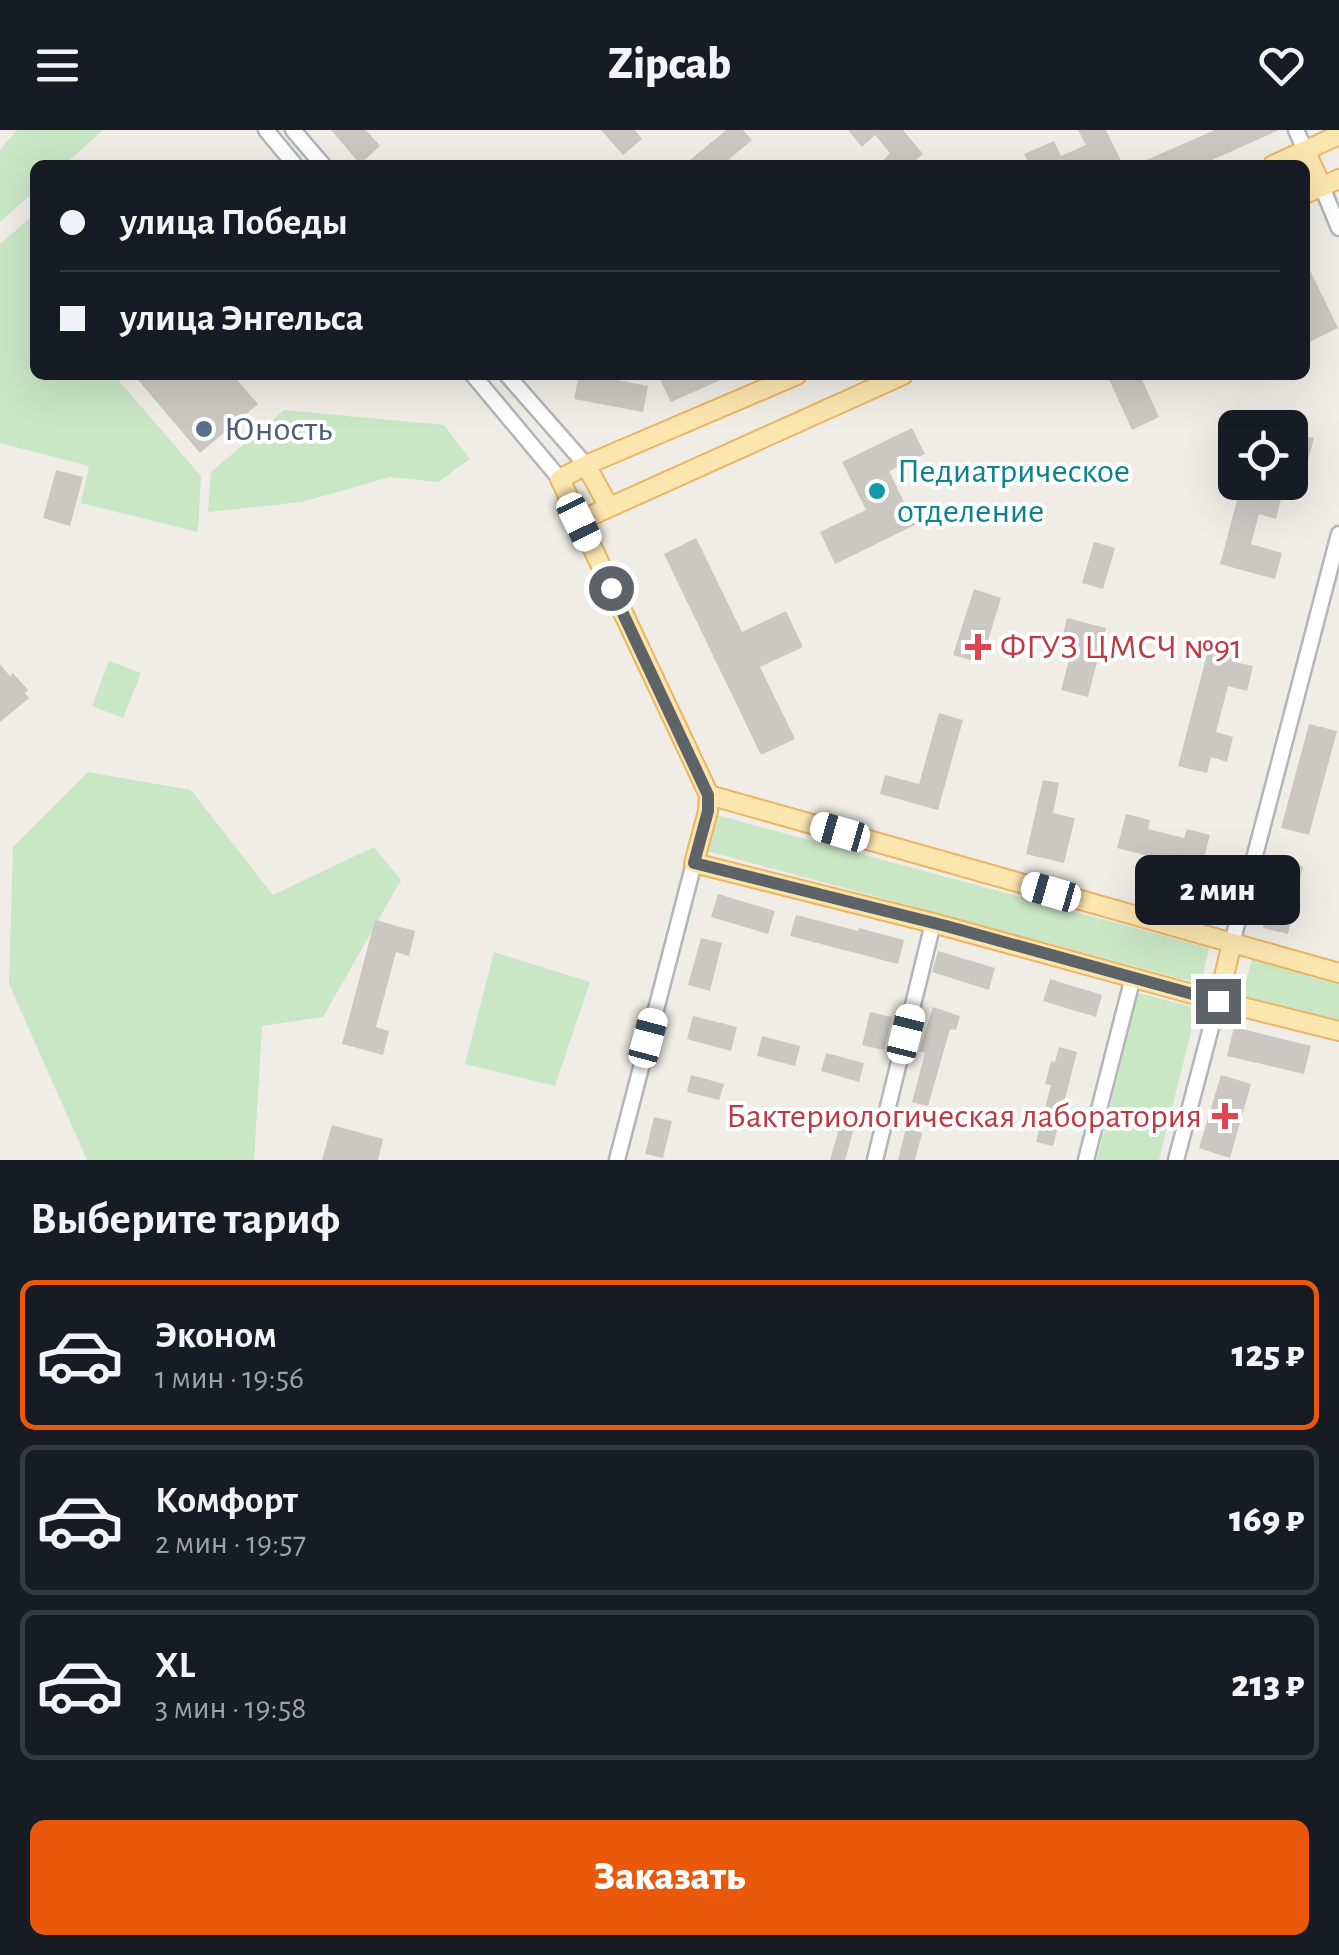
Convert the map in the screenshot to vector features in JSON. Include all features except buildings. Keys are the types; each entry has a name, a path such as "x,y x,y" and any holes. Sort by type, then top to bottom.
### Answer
{"main road":[{"path":"1284,160 1339,135"},
{"path":"1305,150 1310,160"},
{"path":"1310,161 1322,187"},
{"path":"786,380 560,478 708,795 708,811 694,863 1339,1031"},
{"path":"579,522 892,380"},
{"path":"586,465 609,507"},
{"path":"708,795 1339,973"},
{"path":"1218,1001 1232,944"}],"street":[{"path":"266,130 291,160"},
{"path":"292,130 319,160"},
{"path":"1296,130 1305,150"},
{"path":"1322,187 1339,228"},
{"path":"477,380 560,478"},
{"path":"511,380 586,465"},
{"path":"1232,944 1339,534"},
{"path":"616,1160 694,863"},
{"path":"875,1160 933,923"},
{"path":"1086,1160 1133,978"},
{"path":"1176,1160 1218,1001"}],"green space":[{"path":"17,130 103,130 70,160 30,160 30,195 0,222 0,150"},
{"path":"30,218 30,380 118,380 201,476 198,532 81,503 89,466 0,443 0,244"},
{"path":"284,410 444,425 470,459 438,482 390,477 302,502 208,512 211,472"},
{"path":"109,661 141,673 123,718 92,706"},
{"path":"88,772 191,790 273,895 374,847 401,880 323,1017 262,1026 254,1160 87,1160 9,984 13,847"},
{"path":"717,815 1209,948 1201,984 707,851"},
{"path":"494,952 590,982 555,1086 465,1064"},
{"path":"1252,959 1339,982 1339,1020 1242,996"},
{"path":"1138,993 1197,1008 1159,1160 1097,1160"}],"place":[{"name":"Юность","path":"204,429"},
{"name":"Педиатрическое отделение","path":"877,491"},
{"name":"ФГУЗ ЦМСЧ №91","path":"978,647"},
{"name":"Бактериологическая лаборатория","path":"1225,1116"}],"route":[{"path":"611,588 708,795 708,811 694,863 946,926 1218,1001"}]}
